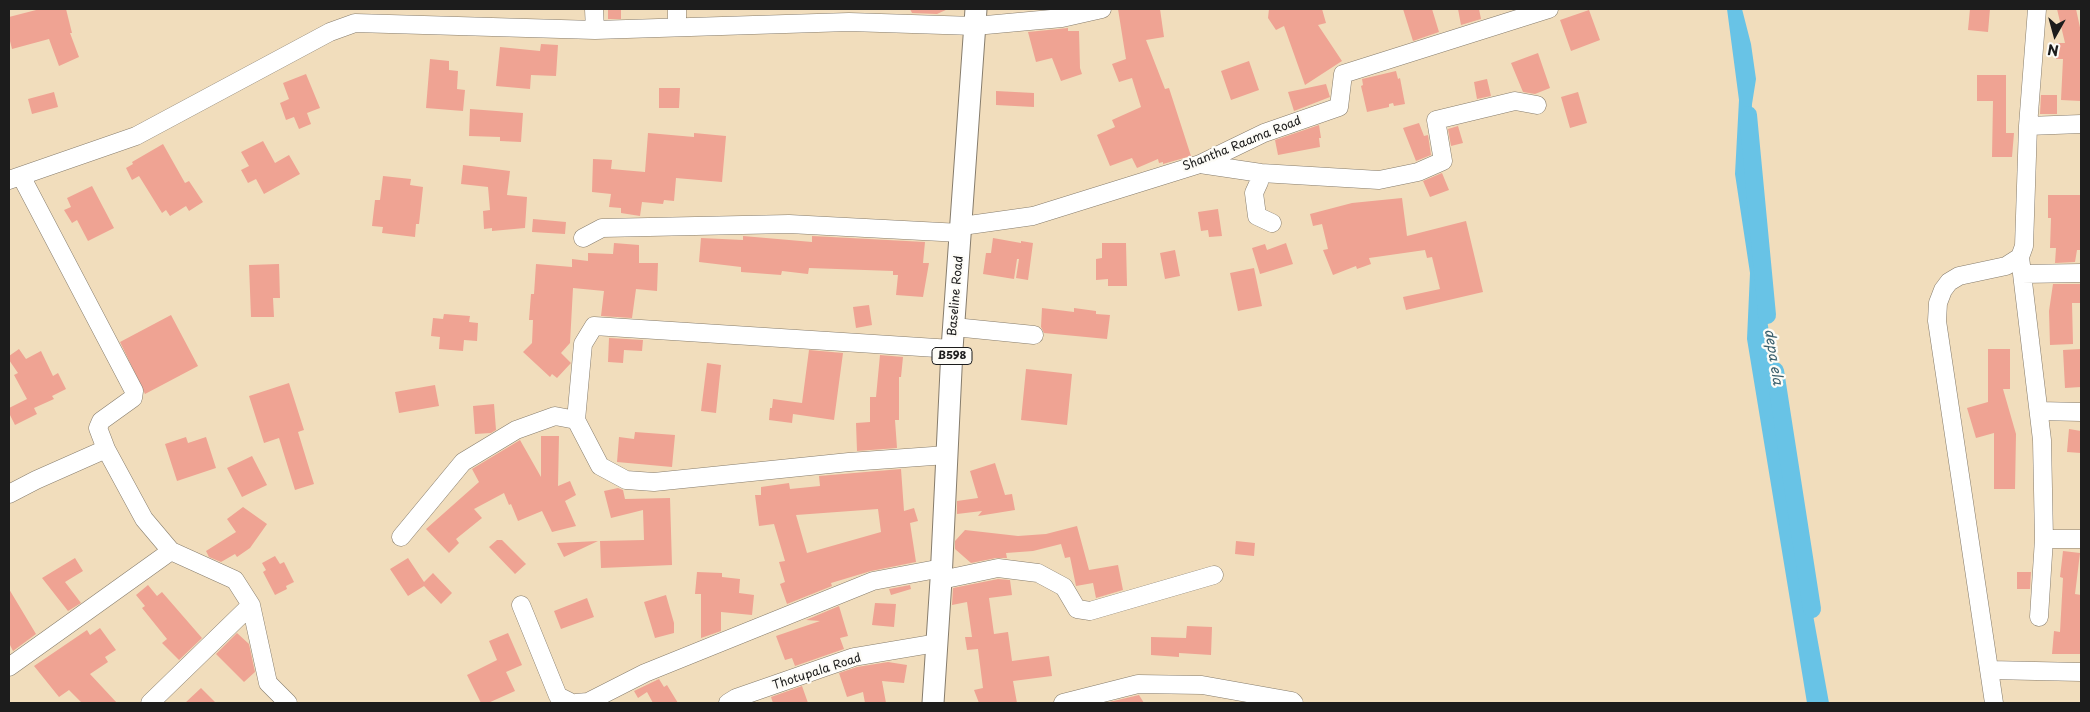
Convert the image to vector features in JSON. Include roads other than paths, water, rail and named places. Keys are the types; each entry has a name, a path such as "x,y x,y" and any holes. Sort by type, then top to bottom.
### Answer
{"main road":[{"name":"Baseline Road","path":"933,703 942,574 952,349 962,230 975,17"}],"street":[{"path":"594,9 595,30"},
{"path":"677,9 677,27"},
{"path":"288,703 268,684 251,605 235,580 171,551 144,519 106,449 98,428 102,421 133,398 134,391 15,178 136,136 330,32 355,24 595,30 975,17 1062,18 1102,9"},
{"name":"Shantha Raama Road","path":"583,238 602,228 779,224 962,230 1033,216 1200,164 1264,133 1339,106 1343,74 1549,9"},
{"path":"2037,9 2028,126 2024,246 2021,265 2040,411 2044,539 2038,617"},
{"path":"1200,164 1261,173 1379,180 1418,172 1443,161 1436,120 1515,101 1537,105"},
{"path":"2028,126 2081,124"},
{"path":"1261,173 1254,192 1257,216 1272,223"},
{"path":"1994,703 1940,350 1937,321 1938,303 1942,290 1948,282 1960,276 2006,266 2021,265 2081,273"},
{"path":"947,455 849,462 654,482 626,480 600,466 576,420 583,344 594,326 952,349"},
{"path":"954,327 1034,335"},
{"path":"2040,411 2081,412"},
{"path":"401,537 463,462 516,430 555,416 576,420"},
{"path":"9,494 106,449"},
{"path":"2044,539 2081,539"},
{"path":"9,667 171,551"},
{"path":"576,703 588,702 645,673 873,581 998,568 1038,573 1064,587 1077,609 1090,611 1214,575"},
{"path":"150,703 251,605"},
{"path":"521,605 558,696 572,703"},
{"name":"Thotupala Road","path":"728,703 736,698 854,657 937,643"},
{"path":"1990,670 2081,672"},
{"path":"1063,703 1138,684 1202,685 1292,701 1294,703"}],"water":[{"path":"1727,9 1742,9 1751,44 1756,79 1752,104 1749,175 1763,292 1800,543 1829,703 1807,703 1747,339 1750,273 1735,174 1739,100"}],"waterway":[{"name":"depa ela","path":"1748,115 1767,315"},
{"name":"depa ela","path":"1775,371 1812,609"}]}
